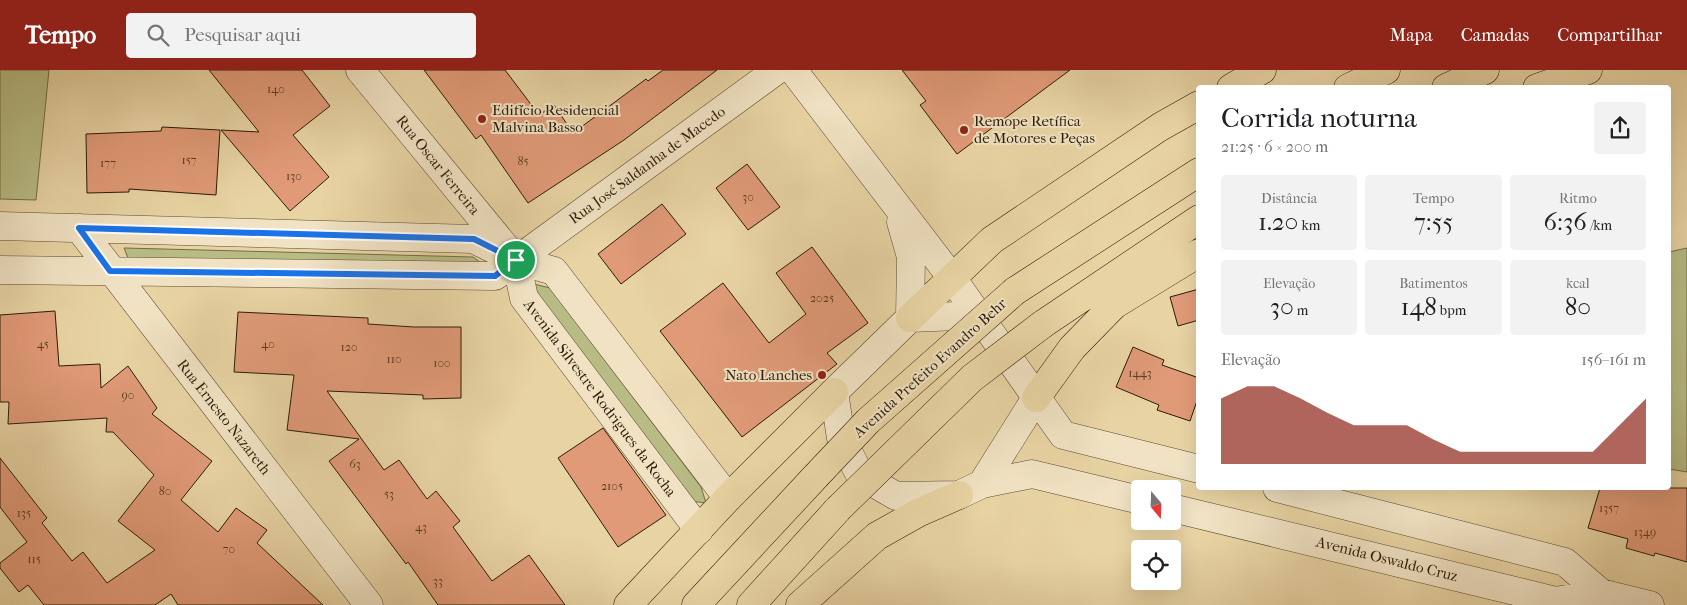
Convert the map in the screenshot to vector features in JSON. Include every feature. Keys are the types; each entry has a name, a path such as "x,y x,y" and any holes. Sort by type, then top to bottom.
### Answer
{"highway":[{"path":"1236,85 1262,70"},
{"path":"1354,85 1386,70"},
{"path":"1452,85 1485,70"},
{"path":"1546,85 1588,70"},
{"path":"910,318 992,240 1160,127 1196,107"},
{"name":"Avenida Prefeito Evandro Behr","path":"696,605 868,421 958,339 1016,291 1196,174"},
{"path":"751,605 838,509 972,378 1043,324 1196,221"},
{"path":"1036,398 1072,348 1114,305 1196,255"},
{"path":"628,605 728,498 834,392"},
{"path":"800,605 877,536 918,513 970,489"}],"street":[{"name":"Rua Oscar Ferreira","path":"360,70 516,260"},
{"name":"Rua José Saldanha de Macedo","path":"516,260 777,70"},
{"path":"793,70 952,278 1063,435 1196,468"},
{"path":"896,206 911,257 910,318"},
{"path":"0,226 474,239 516,260 554,271 728,498"},
{"name":"Rua Ernesto Nazareth","path":"79,228 110,271 370,605"},
{"path":"0,270 495,276 516,260"},
{"name":"Avenida Silvestre Rodrigues da Rocha","path":"516,260 524,298 699,530"},
{"path":"989,331 958,316 910,318 834,392 841,438 860,474 896,496 970,489 1032,474 1131,498"},
{"path":"970,489 1036,398"},
{"name":"Avenida Oswaldo Cruz","path":"1283,490 1566,562 1601,599"},
{"name":"Avenida Oswaldo Cruz","path":"1181,510 1556,600 1601,599 1650,605"},
{"path":"1359,553 1365,512"}],"green space":[{"path":"0,70 49,70 36,200 0,199"},
{"path":"124,248 473,257 485,266 468,270 128,258"},
{"path":"1687,248 1687,472 1671,469 1671,252"},
{"path":"534,284 550,288 701,487 706,503 691,501 537,293"}],"building":[{"path":"209,70 302,70 330,106 293,135 329,177 290,211 221,130 259,132"},
{"path":"424,70 505,70 539,115 554,105 573,133 646,79 648,81 663,70 717,70 624,140 528,203 481,135 476,139"},
{"name":"Remope Retífica de Motores e Peças","path":"902,70 1070,70 957,154 920,105 926,101"},
{"path":"162,127 220,130 216,195 129,189 129,192 87,193 86,134 161,131"},
{"path":"747,164 780,207 748,230 716,188"},
{"path":"662,204 686,234 621,284 598,254"},
{"path":"812,247 868,323 827,353 837,364 742,437 660,331 723,283 769,343 806,314 776,273"},
{"path":"1196,290 1196,321 1178,326 1170,297"},
{"path":"55,311 59,366 100,364 101,388 128,366 157,408 152,414 212,461 181,500 218,532 236,508 267,530 257,543 323,605 178,605 171,594 155,605 44,605 28,585 19,592 0,568 0,563 27,542 0,507 0,458 47,518 42,523 72,561 83,552 107,583 155,550 118,521 154,475 113,432 106,432 107,418 8,424 9,402 0,402 0,315"},
{"path":"238,312 368,318 368,324 414,327 461,327 461,398 423,399 423,395 327,391 384,470 399,460 427,499 436,491 460,521 453,527 492,581 529,555 565,605 438,605 408,562 406,564 329,461 359,439 287,430 294,375 234,372"},
{"path":"1133,347 1164,360 1162,365 1196,377 1196,404 1190,421 1157,410 1159,405 1116,387"},
{"path":"603,428 666,515 618,547 558,458"},
{"path":"1671,488 1687,488 1687,562 1655,553 1654,556 1626,548 1628,539 1588,528 1599,490 1671,490"}],"place":[{"name":"Edifício Residencial Malvina Basso","path":"482,119"},
{"name":"Remope Retífica de Motores e Peças","path":"964,130"},
{"name":"Nato Lanches","path":"822,375"}],"route":[{"path":"79,228 474,239 516,260 495,276 110,271 79,228"}]}
